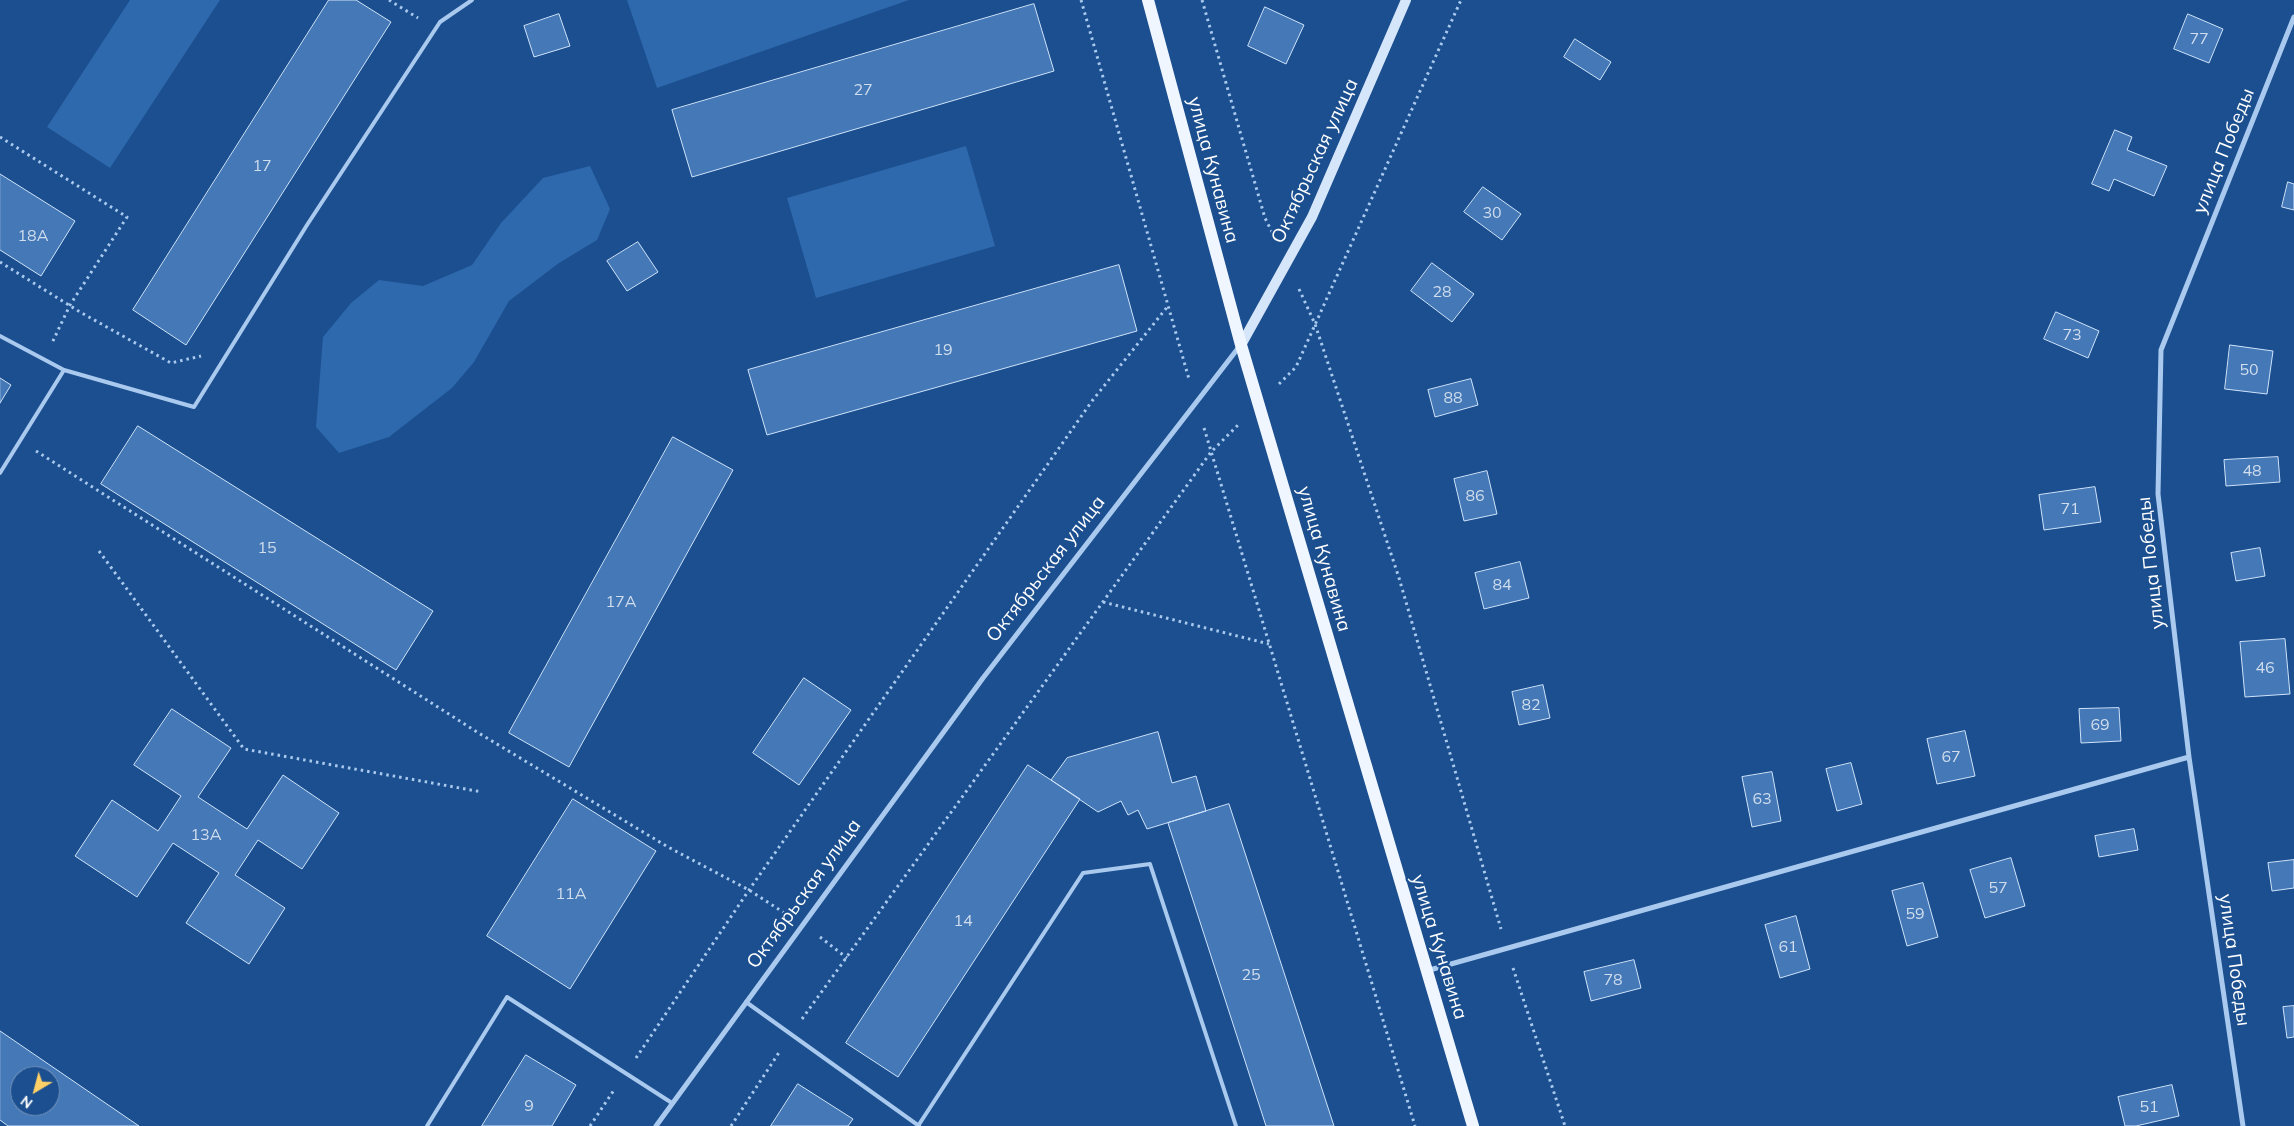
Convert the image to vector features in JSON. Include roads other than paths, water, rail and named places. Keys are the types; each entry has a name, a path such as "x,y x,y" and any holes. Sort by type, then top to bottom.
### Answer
{"main road":[{"name":"улица Кунавина","path":"1148,0 1258,404 1473,1126"},
{"name":"Октябрьская улица","path":"1241,345 1312,217 1406,0"}],"street":[{"name":"улица Победы","path":"2243,1126 2189,757 2158,494 2161,350 2294,17"},
{"name":"Октябрьская улица","path":"656,1126 983,678 1241,345"},
{"path":"1426,972 2189,757"}],"lane":[{"path":"0,336 64,370 194,407 306,225 440,22 472,0"},
{"path":"0,473 64,370"},
{"path":"746,1002 919,1126 1083,873 1150,864 1236,1126"},
{"path":"427,1126 507,997 672,1103"}]}
